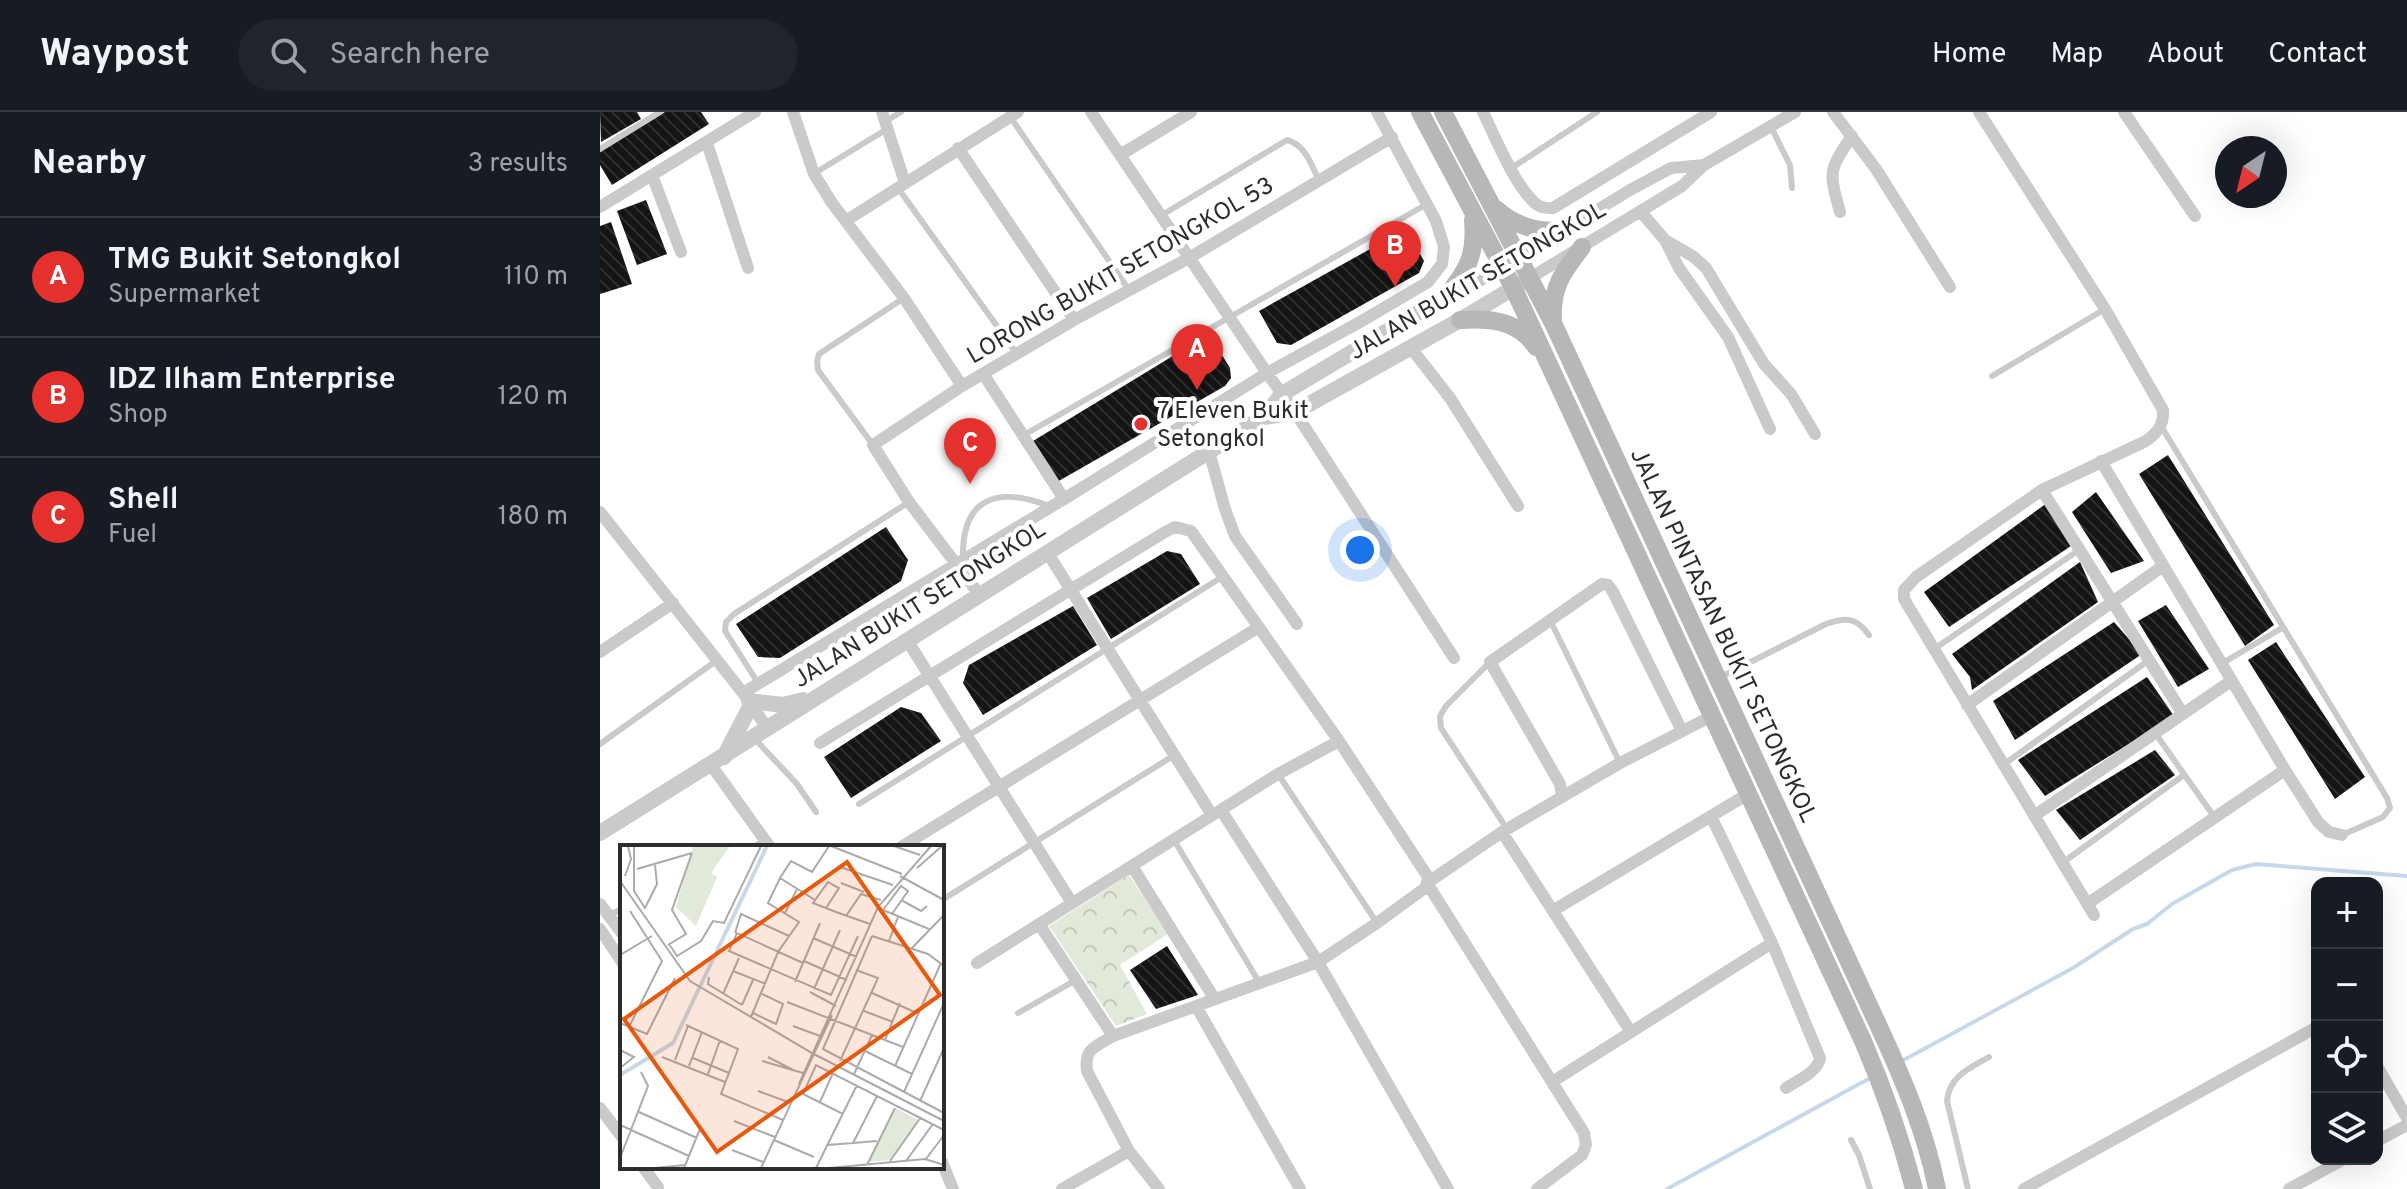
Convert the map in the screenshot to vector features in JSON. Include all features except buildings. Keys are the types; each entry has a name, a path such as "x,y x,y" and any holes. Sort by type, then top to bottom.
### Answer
{"main road":[{"name":"JALAN PINTASAN BUKIT SETONGKOL","path":"1420,112 1473,213 1510,262 1521,283 1547,363 1887,1096 1914,1189"},
{"name":"JALAN PINTASAN BUKIT SETONGKOL","path":"1443,112 1494,207 1510,262"},
{"path":"1494,207 1519,225 1550,232 1566,230"},
{"path":"1446,296 1466,273 1475,244 1473,213"},
{"path":"1554,325 1552,301 1558,281 1582,247"},
{"name":"JALAN PINTASAN BUKIT SETONGKOL","path":"1521,283 1554,325 1880,1029 1907,1089 1937,1189"},
{"path":"1460,320 1486,318 1511,325 1532,341 1547,363"}],"street":[{"path":"600,207 755,112"},
{"path":"793,112 814,174 832,203 904,298 962,386"},
{"path":"1091,112 1295,412 1454,658"},
{"path":"1120,155 1191,112"},
{"path":"768,844 717,762 758,683 1052,507 1267,373 1428,282 1442,264 1444,247 1436,221 1377,112"},
{"path":"1483,112 1510,169 1534,203 1542,208 1553,208 1711,112"},
{"name":"JALAN BUKIT SETONGKOL","path":"1264,417 1295,412 1460,320 1641,212 1682,186 1704,165 1795,112"},
{"path":"1833,112 1852,136 1950,287"},
{"path":"1979,112 2105,309 2163,410 2161,426 2146,441 2042,490 1907,585 1904,599 2091,910 2285,770"},
{"path":"2124,112 2195,216"},
{"path":"847,220 1014,114"},
{"path":"885,121 902,186"},
{"path":"1840,212 1831,173 1836,159 1852,136"},
{"name":"LORONG BUKIT SETONGKOL 53","path":"873,445 962,386 1074,320 1189,258 1392,137"},
{"path":"707,143 748,268"},
{"path":"958,148 1074,320"},
{"name":"JALAN BUKIT SETONGKOL","path":"601,830 717,762 818,695 1264,417 1282,394 1630,190 1671,168 1704,165"},
{"path":"652,175 681,252"},
{"path":"1641,212 1665,240 1679,268 1728,337 1770,429"},
{"path":"1665,240 1706,268 1764,364 1791,394 1815,434"},
{"path":"1411,348 1450,398 1518,506"},
{"path":"984,375 1064,499"},
{"path":"873,445 909,502 960,562 979,594"},
{"path":"1209,451 1235,536 1297,624"},
{"path":"2101,461 2318,822 2329,832 2342,835"},
{"path":"2042,490 2183,714"},
{"path":"600,513 748,700 761,734"},
{"path":"820,743 1070,588 1175,527 1191,531 1339,741 1428,877 1425,888 1318,962 1113,1036 1090,1049 1085,1059 1087,1071 1129,1151 1159,1189"},
{"path":"1047,552 1175,755 1318,962 1448,1189"},
{"path":"1967,705 2163,566"},
{"path":"1562,796 1560,784 1490,662 1602,584 1608,585 1613,592 1682,731"},
{"path":"600,652 673,603"},
{"path":"904,845 1259,627"},
{"path":"907,640 1072,903"},
{"path":"2034,816 2231,681"},
{"path":"748,700 783,705 818,695"},
{"path":"1427,883 1562,796 1712,716"},
{"path":"977,963 1278,774 1339,741"},
{"path":"1554,910 1748,794"},
{"path":"1711,816 1772,943 1820,1058 1820,1064 1786,1088"},
{"path":"1505,831 1631,1032"},
{"path":"1132,866 1214,998"},
{"path":"1427,883 1584,1133 1586,1145 1582,1155 1537,1189"},
{"path":"600,904 620,930"},
{"path":"1039,924 1113,1036"},
{"path":"600,929 620,959"},
{"path":"1552,1082 1772,943"},
{"path":"1196,1006 1300,1189"},
{"path":"2024,1189 2311,1030"},
{"path":"2383,1076 2407,1118"},
{"path":"600,1108 620,1134"},
{"path":"2383,1138 2407,1125"},
{"path":"1062,1189 1129,1151"},
{"path":"2289,1189 2333,1165"},
{"path":"944,1167 953,1189"},
{"path":"644,1169 658,1187"}],"lane":[{"path":"600,149 660,112"},
{"path":"814,174 901,112"},
{"path":"1510,169 1597,112"},
{"path":"1014,114 1129,290"},
{"path":"1771,127 1790,165 1792,188"},
{"path":"1160,216 1287,140 1296,142 1302,148 1319,180"},
{"path":"902,186 1017,354"},
{"path":"1024,435 1427,204"},
{"path":"873,445 818,370 817,361 819,354 904,298"},
{"path":"1992,376 2105,309"},
{"path":"2161,426 2387,798 2390,808 2383,817 2342,835"},
{"path":"960,562 967,527 976,507 987,500 1008,495 1032,499 1052,507"},
{"path":"758,683 725,631 726,622 909,502"},
{"path":"1933,649 2079,550"},
{"path":"859,804 1224,576"},
{"path":"1717,678 1844,618 1854,620 1869,635"},
{"path":"1550,620 1620,763"},
{"path":"2221,664 2282,628"},
{"path":"2003,765 2149,660"},
{"path":"600,744 716,661"},
{"path":"1490,662 1446,706 1440,716 1441,728 1505,831"},
{"path":"2155,733 2215,818"},
{"path":"761,734 816,812"},
{"path":"944,899 1175,755"},
{"path":"1278,774 1377,923"},
{"path":"2062,863 2184,775"},
{"path":"1174,840 1259,982"},
{"path":"609,915 620,910"},
{"path":"1018,1013 1076,980"},
{"path":"1968,1189 1947,1101 1948,1091 1961,1073 1989,1057"},
{"path":"1851,1140 1870,1189"}],"green space":[{"path":"1129,875 1168,934 1120,965 1147,1014 1116,1026 1049,926"}],"waterway":[{"path":"1900,1062 2073,968 2133,929 2147,924 2172,904 2232,870 2256,864 2407,876"},
{"path":"1667,1189 1872,1077"}],"place":[{"name":"IDZ Ilham Enterprise","path":"1395,287"},
{"name":"TMG Bukit Setongkol","path":"1197,390"},
{"name":"7 Eleven Bukit Setongkol","path":"1141,424"},
{"name":"Shell","path":"970,484"}]}
